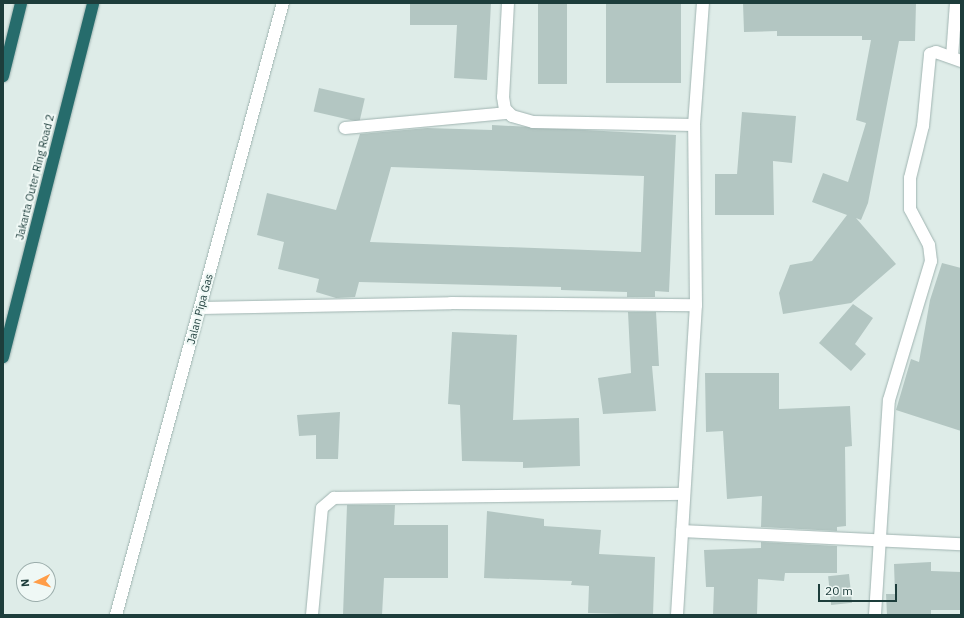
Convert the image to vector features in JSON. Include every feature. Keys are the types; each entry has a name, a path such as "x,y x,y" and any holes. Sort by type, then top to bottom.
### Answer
{"highway":[{"path":"3,76 21,3"},
{"name":"Jakarta Outer Ring Road 2","path":"3,357 93,3"}],"street":[{"name":"Jalan Pipa Gas","path":"116,615 283,3"},
{"path":"508,3 502,91 508,113"},
{"path":"677,615 696,305 694,124 703,3"},
{"path":"875,615 889,400 931,261 929,245 910,209 910,178 924,126 930,54 936,52 957,59 956,3"},
{"path":"345,128 508,113 533,122 694,124"},
{"path":"201,308 451,303 696,305"},
{"path":"312,615 322,508 334,498 684,494"},
{"path":"682,531 879,542 961,544"}],"building":[{"path":"410,3 491,3 487,80 454,78 457,25 410,25"},
{"path":"538,3 567,3 567,84 538,84"},
{"path":"606,3 681,3 681,83 606,83"},
{"path":"743,3 916,3 915,41 899,41 868,203 861,220 856,218 896,264 851,303 783,314 779,293 790,265 812,261 847,215 812,202 823,173 848,182 866,123 856,120 871,40 862,40 862,36 777,36 777,31 744,32"},
{"path":"319,88 365,99 359,122 314,111"},
{"path":"742,112 796,116 792,163 773,161 774,215 715,215 715,174 737,174"},
{"path":"492,125 676,135 669,292 655,291 655,297 627,297 627,292 561,290 561,287 359,282 355,297 336,298 316,292 319,279 278,269 284,242 257,235 267,193 336,210 360,134 427,128 492,130","holes":["391,167 644,176 641,252 370,242"]},
{"path":"942,263 961,268 961,431 896,410 911,359 919,362 930,300"},
{"path":"853,304 873,318 855,344 866,354 851,371 819,343"},
{"path":"628,312 656,312 659,366 652,366 656,411 603,414 598,378 631,373"},
{"path":"452,332 517,335 513,420 579,418 580,466 523,468 523,462 462,461 460,405 448,404"},
{"path":"705,373 779,373 779,409 850,406 852,446 845,447 846,526 837,527 837,531 761,527 762,496 727,499 723,431 706,432"},
{"path":"340,412 338,459 316,459 316,435 299,436 297,415"},
{"path":"347,505 395,505 394,525 448,525 448,578 384,578 382,615 343,615"},
{"path":"487,511 544,519 544,526 601,530 599,554 655,557 653,615 588,613 589,586 571,585 572,581 484,578"},
{"path":"761,542 837,546 837,573 785,573 784,581 758,579 757,615 713,615 714,587 706,587 704,550 761,548"},
{"path":"931,562 931,571 961,572 961,610 931,610 931,615 887,615 886,594 895,594 894,564"},
{"path":"849,574 852,603 831,605 828,576"}]}
